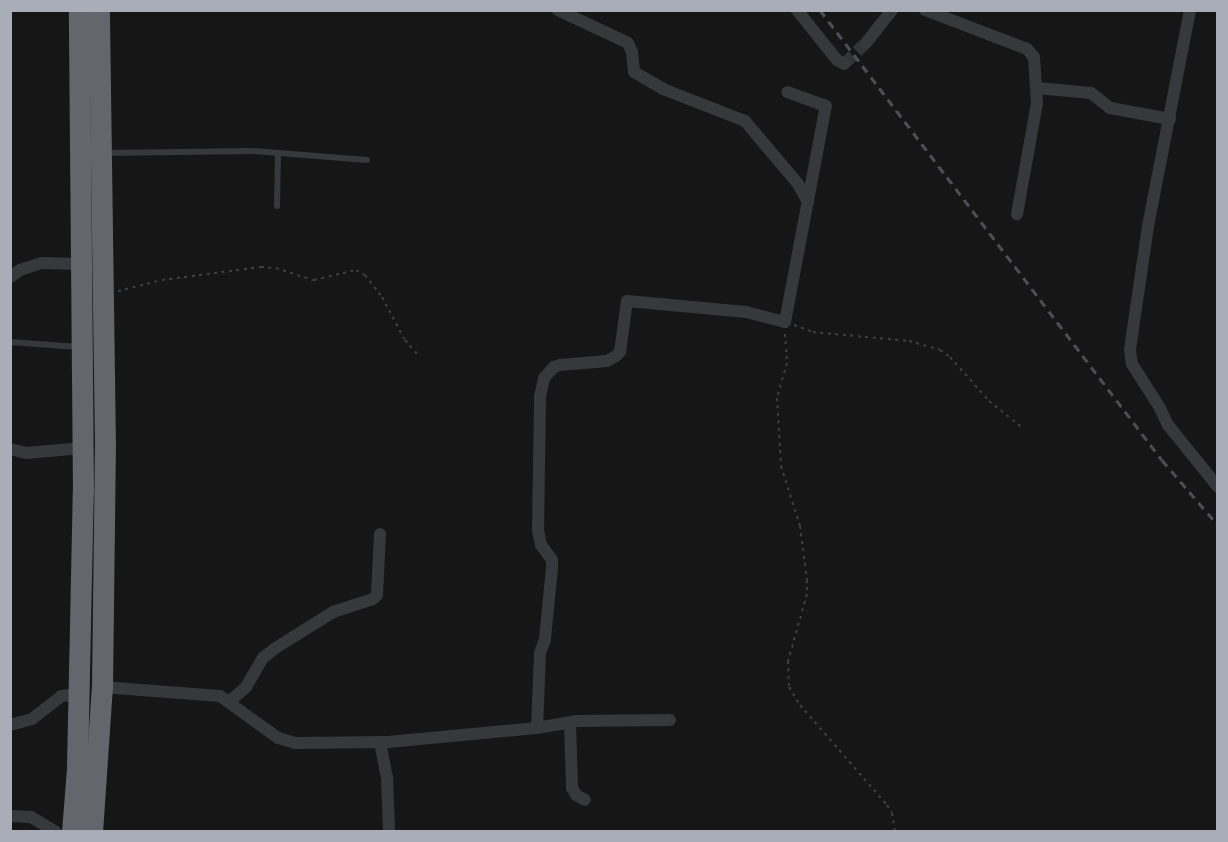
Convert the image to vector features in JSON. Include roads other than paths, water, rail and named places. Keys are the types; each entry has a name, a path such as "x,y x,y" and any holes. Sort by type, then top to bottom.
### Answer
{"highway":[{"path":"72,831 78,694 83,448 79,10"},
{"path":"92,831 102,687 105,410 99,10"},
{"path":"83,410 105,410"}],"street":[{"path":"558,10 628,43 632,52 634,72 663,89 745,121 798,184 808,202"},
{"path":"797,10 837,60 844,64"},
{"path":"866,43 892,10"},
{"path":"925,10 1027,49 1036,64 1035,117 1017,214"},
{"path":"1190,10 1148,226 1131,358 1168,425 1218,487"},
{"path":"1037,88 1091,93 1110,108 1170,119"},
{"path":"537,728 540,653 545,639 552,564 541,545 538,530 540,397 544,378 554,367 560,365 607,361 616,356 620,352 627,301 746,312 785,322 826,106 787,92"},
{"path":"10,277 20,270 51,262 82,264"},
{"path":"10,449 26,453 83,448"},
{"path":"231,701 246,687 263,658 274,649 333,612 373,599 377,595 380,534"},
{"path":"102,687 212,694 231,701 284,741 380,742 619,719 670,720"},
{"path":"10,725 32,719 61,696 78,694"},
{"path":"570,723 572,788 576,795 585,800"},
{"path":"380,742 387,777 389,831"},
{"path":"10,816 35,818 56,831"}],"lane":[{"path":"102,153 253,151 367,160"},
{"path":"277,206 278,153"},
{"path":"10,342 83,347"}],"tunnel":[{"path":"844,64 866,43"}],"railway":[{"path":"820,10 1162,460 1218,525"}]}
